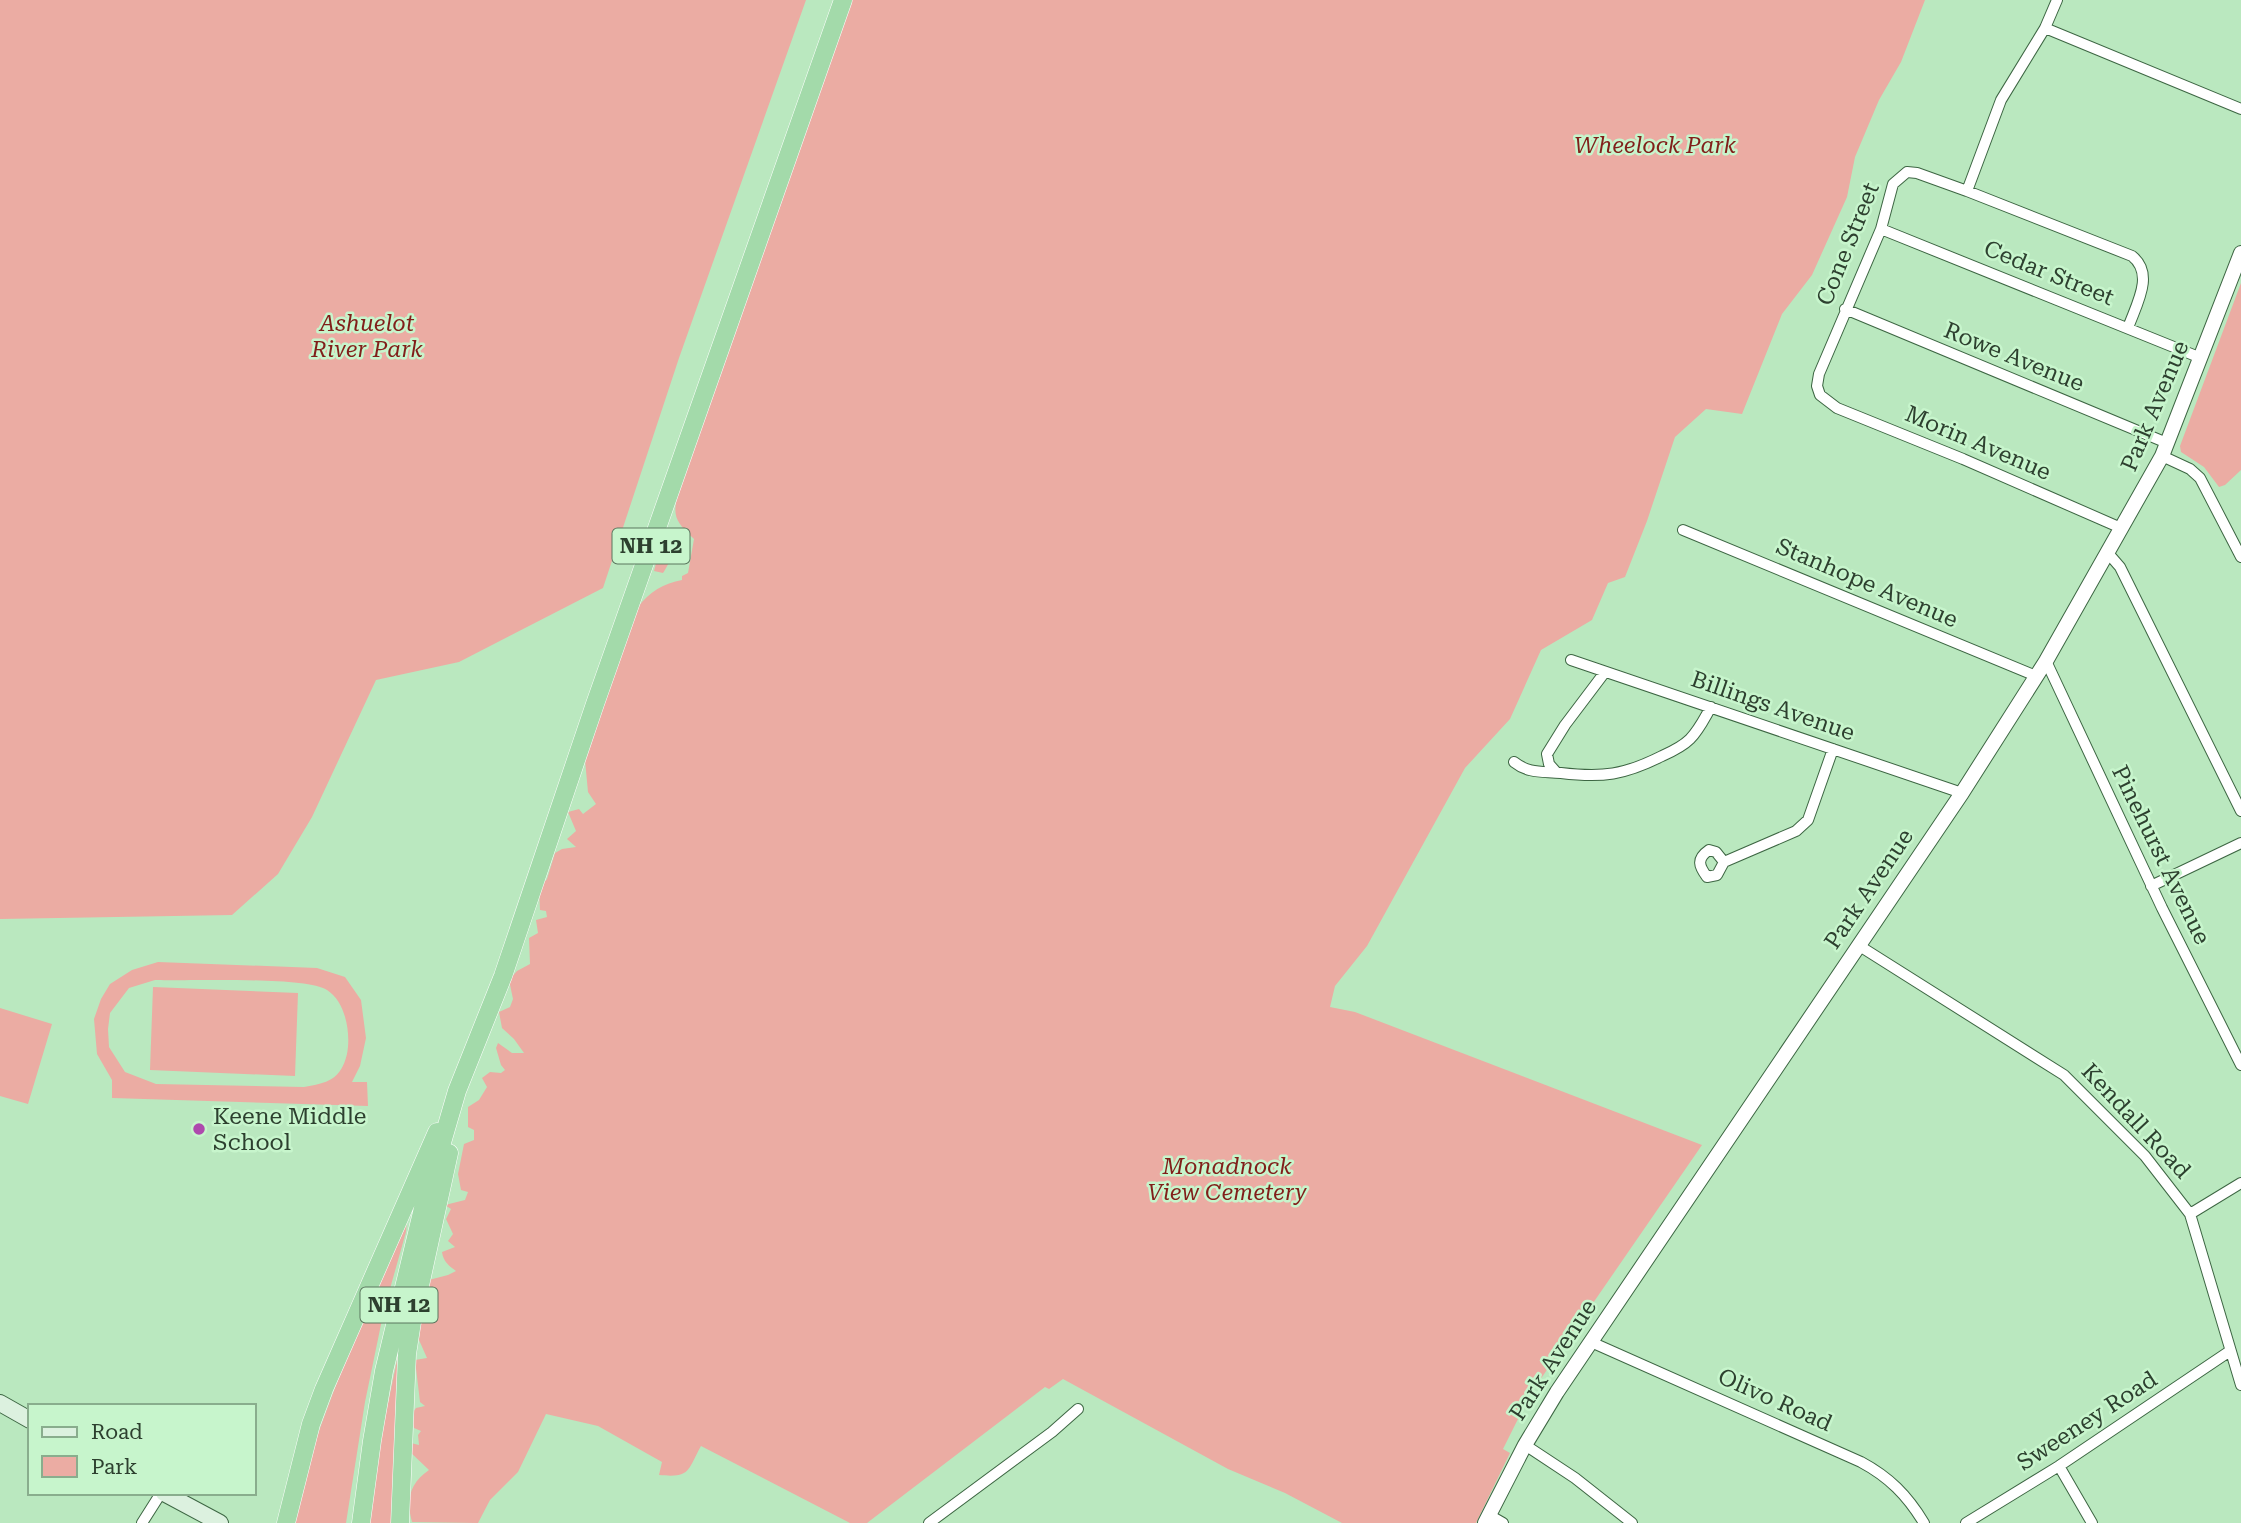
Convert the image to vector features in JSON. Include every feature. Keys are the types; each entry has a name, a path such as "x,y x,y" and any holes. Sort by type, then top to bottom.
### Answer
{"highway":[{"name":"NH 12","path":"361,1523 387,1359 424,1203 457,1091 503,976 595,704 843,0"},
{"path":"286,1523 311,1424 324,1389 427,1151 457,1091"},
{"path":"400,1523 410,1333 442,1194 457,1091"}],"main road":[{"path":"0,1403 28,1419"},
{"path":"167,1495 220,1523"}],"street":[{"path":"2057,0 2045,28 2001,100 1967,191 2132,256 2139,262 2144,278 2128,328"},
{"path":"2045,28 2241,109"},
{"name":"Cone Street","path":"1820,395 1817,386 1819,374 1844,309 1881,229 1893,184 1907,172 1967,191"},
{"name":"Cedar Street","path":"1881,229 2201,358"},
{"name":"Park Avenue","path":"1487,1519 1525,1445 1591,1342 1962,793 2046,661 2165,449 2241,253"},
{"name":"Rowe Avenue","path":"1844,309 2165,449 2200,478 2241,556"},
{"name":"Morin Avenue","path":"1820,395 1837,408 1963,458 2121,528"},
{"name":"Stanhope Avenue","path":"1683,530 2036,676"},
{"path":"2107,552 2120,567 2241,811"},
{"name":"Billings Avenue","path":"1571,660 1962,793"},
{"name":"Pinehurst Avenue","path":"2046,661 2151,886 2241,1065"},
{"path":"1557,773 1549,764 1547,754 1605,672"},
{"path":"1514,762 1522,768 1536,772 1581,776 1621,773 1643,765 1687,742 1711,707"},
{"path":"1724,862 1796,831 1808,820 1833,748"},
{"path":"2151,886 2241,843"},
{"name":"Kendall Road","path":"1858,946 2064,1075 2145,1156 2190,1214 2241,1385"},
{"path":"2190,1214 2241,1183"},
{"name":"Olivo Road","path":"1591,1342 1772,1421 1881,1473 1905,1495 1924,1523"},
{"name":"Sweeney Road","path":"1966,1523 2059,1466 2230,1351"},
{"path":"929,1523 1052,1432 1078,1409"},
{"path":"1525,1445 1576,1478 1632,1523"},
{"path":"2059,1466 2092,1523"},
{"path":"142,1523 162,1495"},
{"path":"1487,1519 1503,1523"}],"green space":[{"name":"Ashuelot River Park","path":"0,0 806,0 679,358 603,588 459,662 376,680 312,817 278,874 232,915 0,919"},
{"path":"850,0 1925,0 1901,62 1879,100 1855,157 1847,197 1812,275 1782,314 1742,414 1706,409 1675,437 1625,577 1608,583 1592,620 1541,650 1510,719 1465,768 1367,946 1335,986 1330,1007 1355,1012 1702,1145 1531,1393 1503,1449 1510,1453 1476,1523 1342,1523 1285,1493 1228,1469 1063,1379 1049,1389 1045,1387 867,1523 850,1523 701,1446 690,1467 683,1474 659,1475 662,1462 598,1426 546,1414 518,1472 490,1500 478,1523 412,1522 409,1507 411,1493 417,1481 429,1470 408,1450 411,1443 419,1445 418,1435 421,1431 414,1428 411,1415 416,1408 425,1406 420,1402 415,1360 427,1358 419,1340 425,1281 456,1271 447,1263 442,1252 455,1247 448,1241 453,1234 446,1219 451,1209 445,1205 465,1200 468,1192 461,1190 458,1174 464,1144 474,1140 474,1130 468,1127 468,1107 479,1100 487,1087 482,1078 490,1072 501,1073 505,1070 496,1048 498,1043 512,1053 524,1053 502,1028 499,1012 510,1007 513,999 509,980 517,971 530,964 529,938 538,933 536,920 547,917 546,911 540,910 539,888 547,879 555,853 576,847 567,839 576,831 568,812 579,809 583,814 596,804 588,792 585,760 638,607 657,589 682,580 682,576 688,573 694,539 676,516 680,487"},
{"path":"2241,283 2241,470 2219,487 2204,467 2181,452 2180,446"},
{"path":"672,539 673,547 668,565 663,573 654,571 662,540"},
{"path":"158,962 317,968 345,977 361,1000 366,1038 360,1066 352,1082 367,1082 368,1106 112,1098 112,1080 97,1054 94,1019 110,984 132,970","holes":["155,980 271,981 327,990 339,1002 346,1019 347,1054 341,1070 326,1082 304,1087 156,1084 125,1072 109,1047 110,1013 129,988"]},
{"path":"153,987 298,993 295,1076 150,1070"},
{"path":"0,1008 52,1024 28,1104 0,1096"},
{"path":"407,1217 406,1232 384,1310 365,1402 346,1523 290,1523 328,1406"},
{"path":"407,1313 394,1523 369,1523 379,1446"}],"place":[{"name":"Keene Middle School","path":"199,1129"}],"park label":[{"name":"Wheelock Park","path":"1655,145"},
{"name":"Monadnock View Cemetery","path":"1227,1179"}]}
